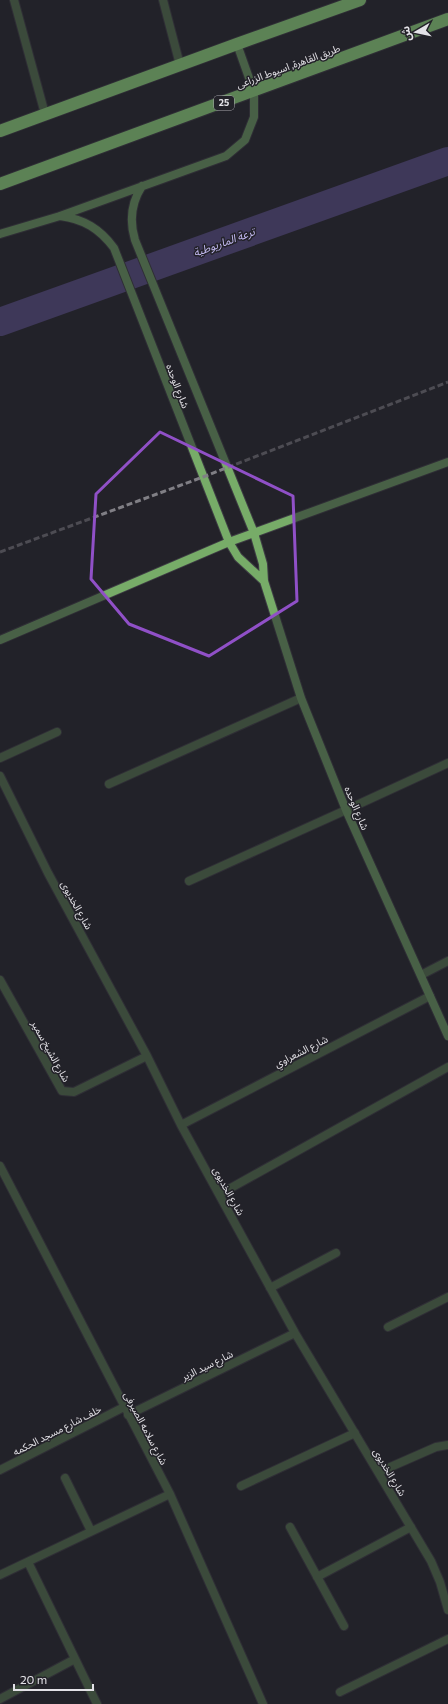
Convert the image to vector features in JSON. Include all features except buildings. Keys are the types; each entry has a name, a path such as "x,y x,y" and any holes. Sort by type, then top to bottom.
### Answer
{"highway":[{"path":"0,131 180,64 360,0"},
{"name":"طريق القاهرة, اسيوط الزراعى","path":"0,184 254,92 448,19"}],"street":[{"path":"14,0 45,114"},
{"path":"163,0 180,64"},
{"path":"0,234 60,216 226,156 245,140 254,117 254,92 237,44"},
{"name":"شارع الوحده","path":"142,186 136,195 132,206 131,229 254,533 262,559 264,581 301,698 346,810 448,1036"},
{"name":"شارع الوحده","path":"60,216 71,217 91,225 108,240 114,248 229,542 238,557 250,570 264,581"},
{"path":"0,640 229,542 448,462"},
{"path":"109,784 301,698"},
{"path":"0,758 57,732"},
{"path":"189,881 448,763"},
{"name":"شارع الخديوى","path":"0,776 48,873 147,1056 181,1125 270,1288 430,1561 440,1582 448,1610"},
{"path":"421,975 448,961"},
{"name":"شارع الشيخ سمير","path":"0,980 62,1091 74,1092 147,1056"},
{"name":"شارع الشعراوي","path":"181,1125 430,996"},
{"path":"220,1194 448,1067"},
{"name":"شارع سلامه الصيرفى","path":"0,1166 170,1494 264,1704"},
{"path":"270,1288 336,1253"},
{"path":"388,1326 448,1297"},
{"name":"شارع سيد الزير","path":"126,1411 295,1333"},
{"name":"خلف شارع مسجد الحكمه","path":"0,1470 126,1411"},
{"path":"240,1486 355,1433"},
{"path":"379,1472 436,1447 448,1445"},
{"path":"65,1478 91,1531"},
{"path":"0,1575 170,1494"},
{"path":"290,1527 344,1626"},
{"path":"317,1577 411,1527"},
{"path":"28,1562 97,1704"},
{"path":"340,1692 448,1639"},
{"path":"0,1698 75,1659"}],"highlighted area":[{"path":"160,432 293,496 297,601 209,656 129,624 91,579 96,494"}],"waterway":[{"name":"ترعة الماريوطية","path":"0,322 448,161"}],"railway":[{"path":"0,552 203,477 448,382"}]}
